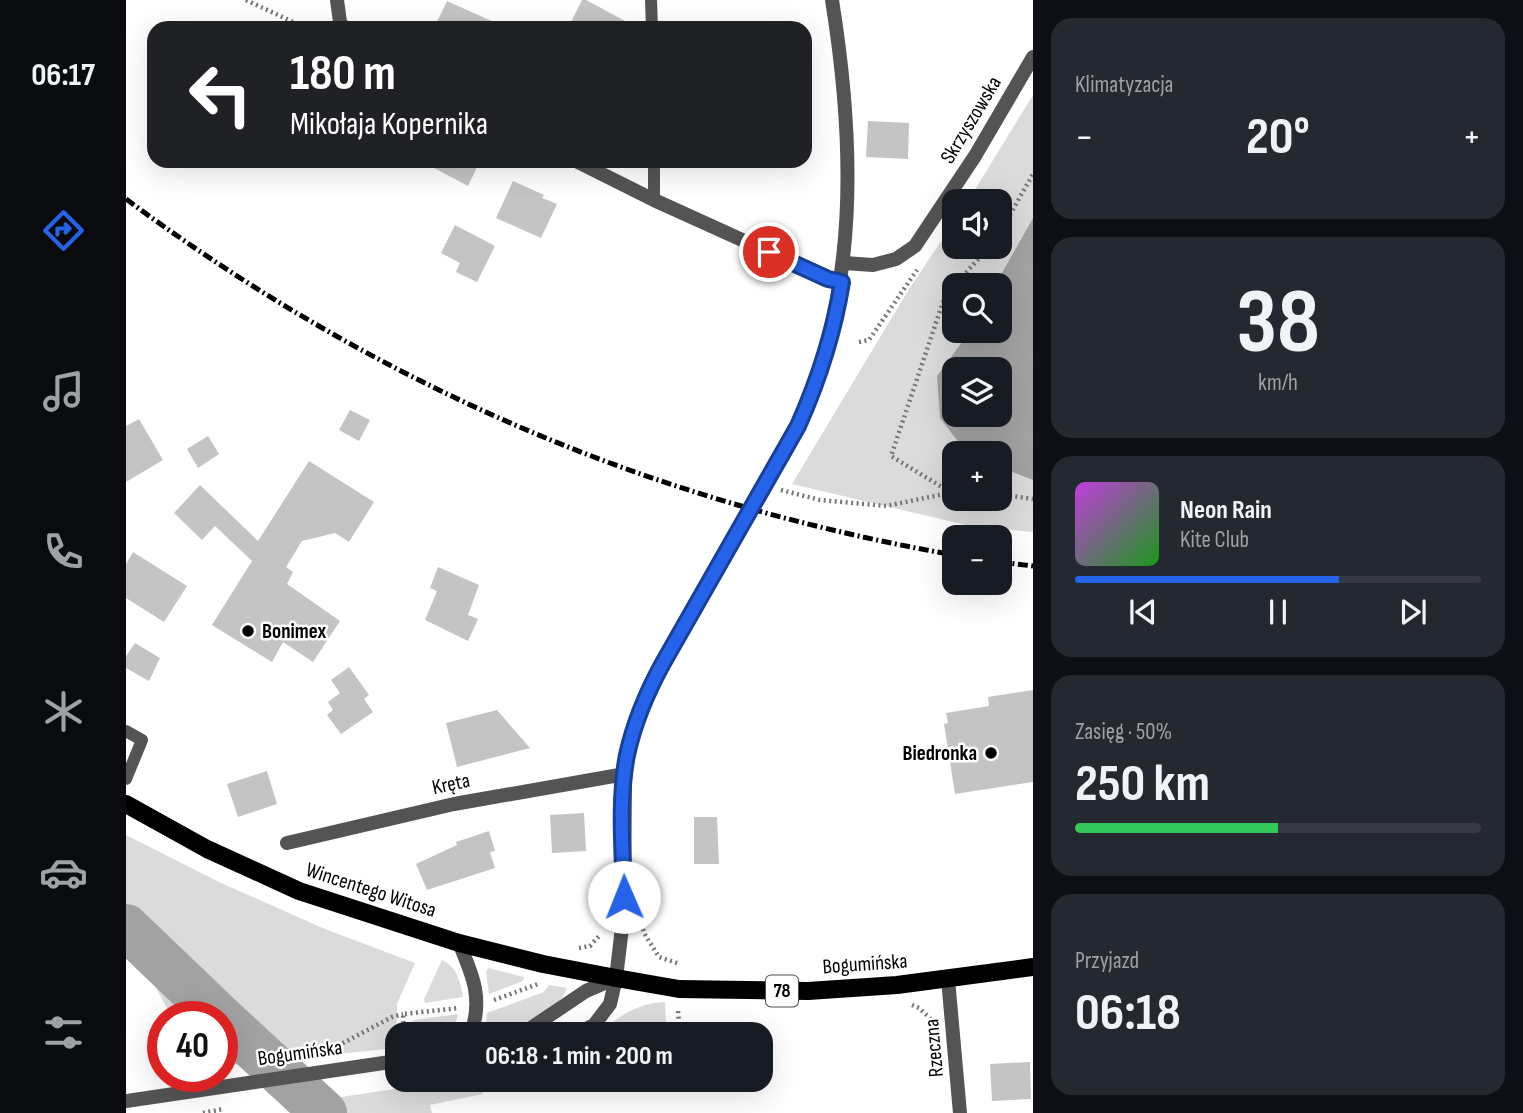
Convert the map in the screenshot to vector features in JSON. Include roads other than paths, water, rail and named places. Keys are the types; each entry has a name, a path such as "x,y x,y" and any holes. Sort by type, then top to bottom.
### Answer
{"main road":[{"name":"Wincentego Witosa","path":"126,804 207,849 286,886 459,943 543,964 616,978"},
{"name":"Bogumińska","path":"616,978 679,989 808,991 948,979 1033,967"}],"street":[{"path":"337,0 340,21"},
{"path":"596,1022 610,1004 616,978 624,911 625,774 632,737 653,682 803,415 828,349 842,282 847,209 845,103 832,0"},
{"name":"Skrzyszowska","path":"844,263 873,265 896,258 915,246 975,156 1033,57"},
{"path":"590,168 828,279 842,282"},
{"name":"Kręta","path":"288,843 454,804 625,774"},
{"path":"459,943 476,985 477,1005 473,1022"},
{"path":"540,1022 586,991 616,978"},
{"name":"Rzeczna","path":"948,979 960,1113"},
{"name":"Bogumińska","path":"126,1101 385,1063"}],"lane":[{"path":"652,0 652,21"},
{"path":"654,168 654,200"},
{"path":"126,731 142,740 126,779"}],"waterway":[{"path":"126,927 203,1001"},
{"path":"238,1034 324,1113"}],"railway":[{"path":"126,199 221,265 318,325 417,379 519,426 623,468 730,503 840,532 942,553"},
{"path":"1012,564 1033,566"}],"place":[{"name":"Bonimex","path":"248,631"},
{"name":"Biedronka","path":"991,753"}]}
